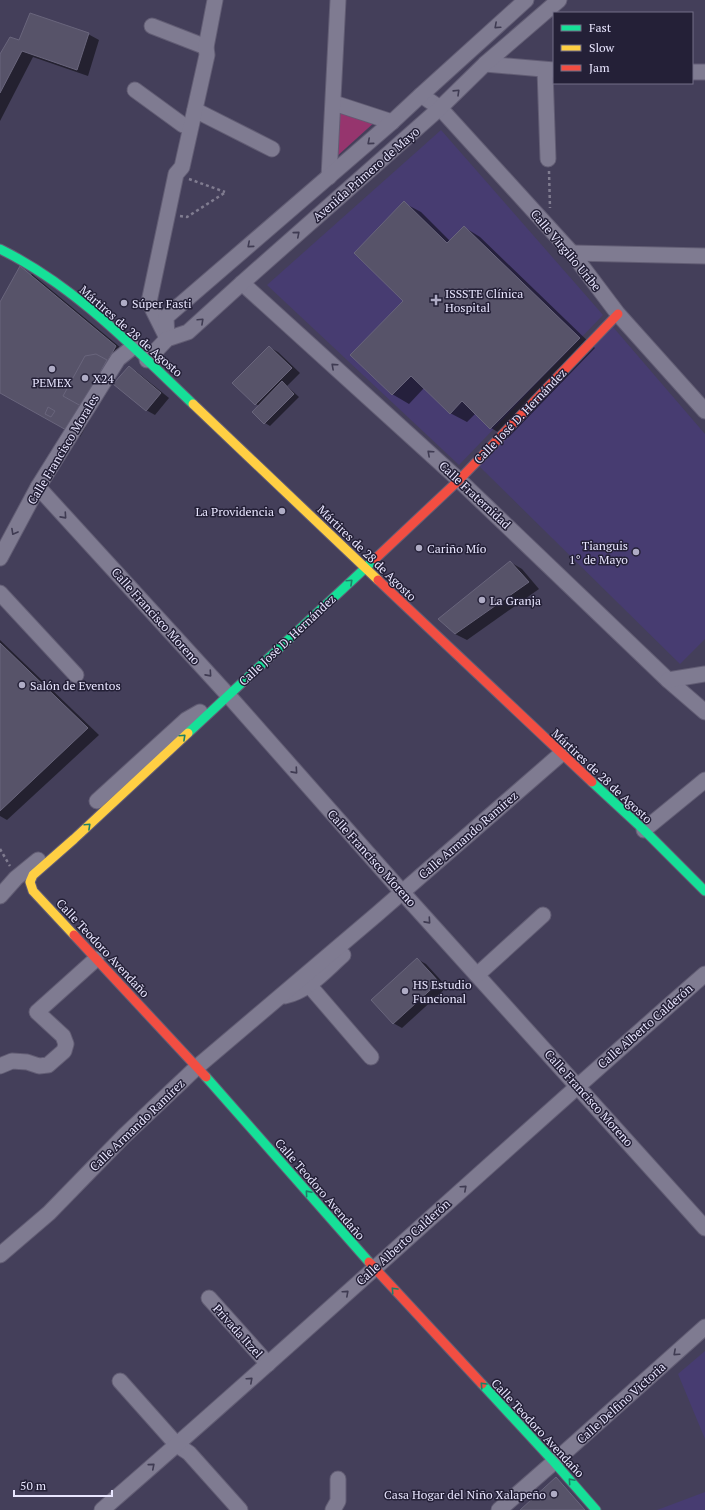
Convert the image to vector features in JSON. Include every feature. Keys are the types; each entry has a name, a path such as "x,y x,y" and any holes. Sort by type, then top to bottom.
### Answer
{"street":[{"path":"176,174 182,167 207,55 206,47 216,0"},
{"path":"329,177 334,103 338,0"},
{"name":"Avenida Primero de Mayo","path":"167,339 166,317 392,122 526,0"},
{"name":"Avenida Primero de Mayo","path":"147,360 167,339 188,332 440,108 485,64 559,0"},
{"path":"152,26 206,47"},
{"path":"167,339 149,302 176,174 174,165 201,53 206,47"},
{"path":"485,64 550,70 548,159"},
{"path":"693,72 705,72"},
{"path":"135,90 183,125"},
{"name":"Calle Virgilio Uribe","path":"420,95 440,108 551,230 572,254 618,314 705,411"},
{"path":"334,103 392,122"},
{"path":"195,110 272,149"},
{"name":"Mártires de 28 de Agosto","path":"0,249 19,259 64,289 83,303 133,347 561,754 644,830 705,891"},
{"path":"572,254 705,256"},
{"name":"Calle Fraternidad","path":"242,283 459,480 668,680 705,712"},
{"name":"Calle José D. Hernández","path":"0,896 23,880 59,843 74,839 459,480 618,314"},
{"name":"Calle Francisco Morales","path":"0,558 38,487 118,359 133,347"},
{"name":"Calle Francisco Moreno","path":"38,487 228,695 402,892 578,1085 705,1228"},
{"path":"0,593 76,675"},
{"path":"668,680 703,673"},
{"name":"Calle José D. Hernández","path":"97,801 186,720 228,695"},
{"name":"Calle Armando Ramírez","path":"2,1251 49,1212 124,1136 196,1067 376,915 561,754"},
{"path":"644,830 705,780"},
{"name":"Calle Teodoro Avendaño","path":"23,880 196,1067 374,1268 554,1462 596,1510"},
{"name":"Calle Armando Ramírez","path":"276,998 296,994 309,985 369,932 376,915"},
{"path":"477,975 543,915"},
{"path":"0,1066 12,1062 27,1062 39,1066 48,1065 64,1051 66,1044 63,1036 36,1012 96,959"},
{"name":"Calle Alberto Calderón","path":"102,1510 268,1364 578,1085 705,974"},
{"path":"309,985 371,1056"},
{"name":"Privada Itzel","path":"209,1298 268,1364"},
{"name":"Calle Delfino Victoria","path":"499,1510 705,1327"},
{"path":"120,1381 177,1445 189,1453 240,1510"},
{"path":"177,1445 183,1457 229,1510"},
{"path":"333,1510 338,1501 338,1478"}],"path":[{"path":"548,159 551,230"},
{"path":"168,213 187,217 226,192 176,174"},
{"path":"0,849 23,880"}],"shaded area":[{"path":"339,101 377,120 335,158"},
{"name":"ISSSTE Clínica Hospital","path":"441,130 603,315 459,465 267,285"},
{"name":"Tianguis 1° de Mayo","path":"613,327 705,434 705,639 680,664 479,466"},
{"path":"705,1351 705,1439 678,1374"},
{"path":"705,1492 705,1510 657,1510"}],"building":[{"path":"30,13 89,33 77,70 22,51 0,93 0,54 10,37 19,40"},
{"path":"404,201 447,243 464,226 580,338 490,429 462,401 450,414 411,376 392,395 350,355 403,301 354,253"},
{"name":"PEMEX","path":"20,266 116,346 68,431 0,393 0,302"},
{"path":"269,346 292,368 255,405 232,383"},
{"name":"X24","path":"96,354 107,360 81,406 63,396 85,356"},
{"path":"129,366 161,393 146,411 113,384"},
{"path":"282,381 294,394 264,424 252,412"},
{"path":"48,407 55,411 51,417 45,414"},
{"name":"La Granja","path":"510,561 529,582 455,634 438,619"},
{"name":"Salón de Eventos","path":"0,643 88,728 0,811"},
{"name":"HS Estudio Funcional","path":"417,958 439,982 393,1024 371,1000"},
{"name":"Casa Hogar del Niño Xalapeño","path":"556,1477 585,1510 520,1510"}],"traffic: fast":[{"path":"0,249 27,264 78,299 102,319 193,404"},
{"path":"188,733 375,559"},
{"path":"592,782 644,830 705,891"},
{"path":"206,1077 369,1262"},
{"path":"482,1384 596,1510"}],"traffic: slow":[{"path":"193,404 378,580"},
{"path":"74,935 33,891 30,882 33,875 188,733"}],"traffic: jam":[{"path":"375,559 459,480 618,314"},
{"path":"378,580 592,782"},
{"path":"74,935 206,1077"},
{"path":"369,1262 482,1384"}],"place":[{"name":"ISSSTE Clínica Hospital","path":"436,300"},
{"name":"Súper Fasti","path":"124,303"},
{"name":"PEMEX","path":"52,369"},
{"name":"X24","path":"85,378"},
{"name":"La Providencia","path":"282,511"},
{"name":"Cariño Mío","path":"419,548"},
{"name":"Tianguis 1° de Mayo","path":"636,552"},
{"name":"La Granja","path":"482,600"},
{"name":"Salón de Eventos","path":"22,685"},
{"name":"HS Estudio Funcional","path":"405,991"},
{"name":"Casa Hogar del Niño Xalapeño","path":"554,1494"}]}
